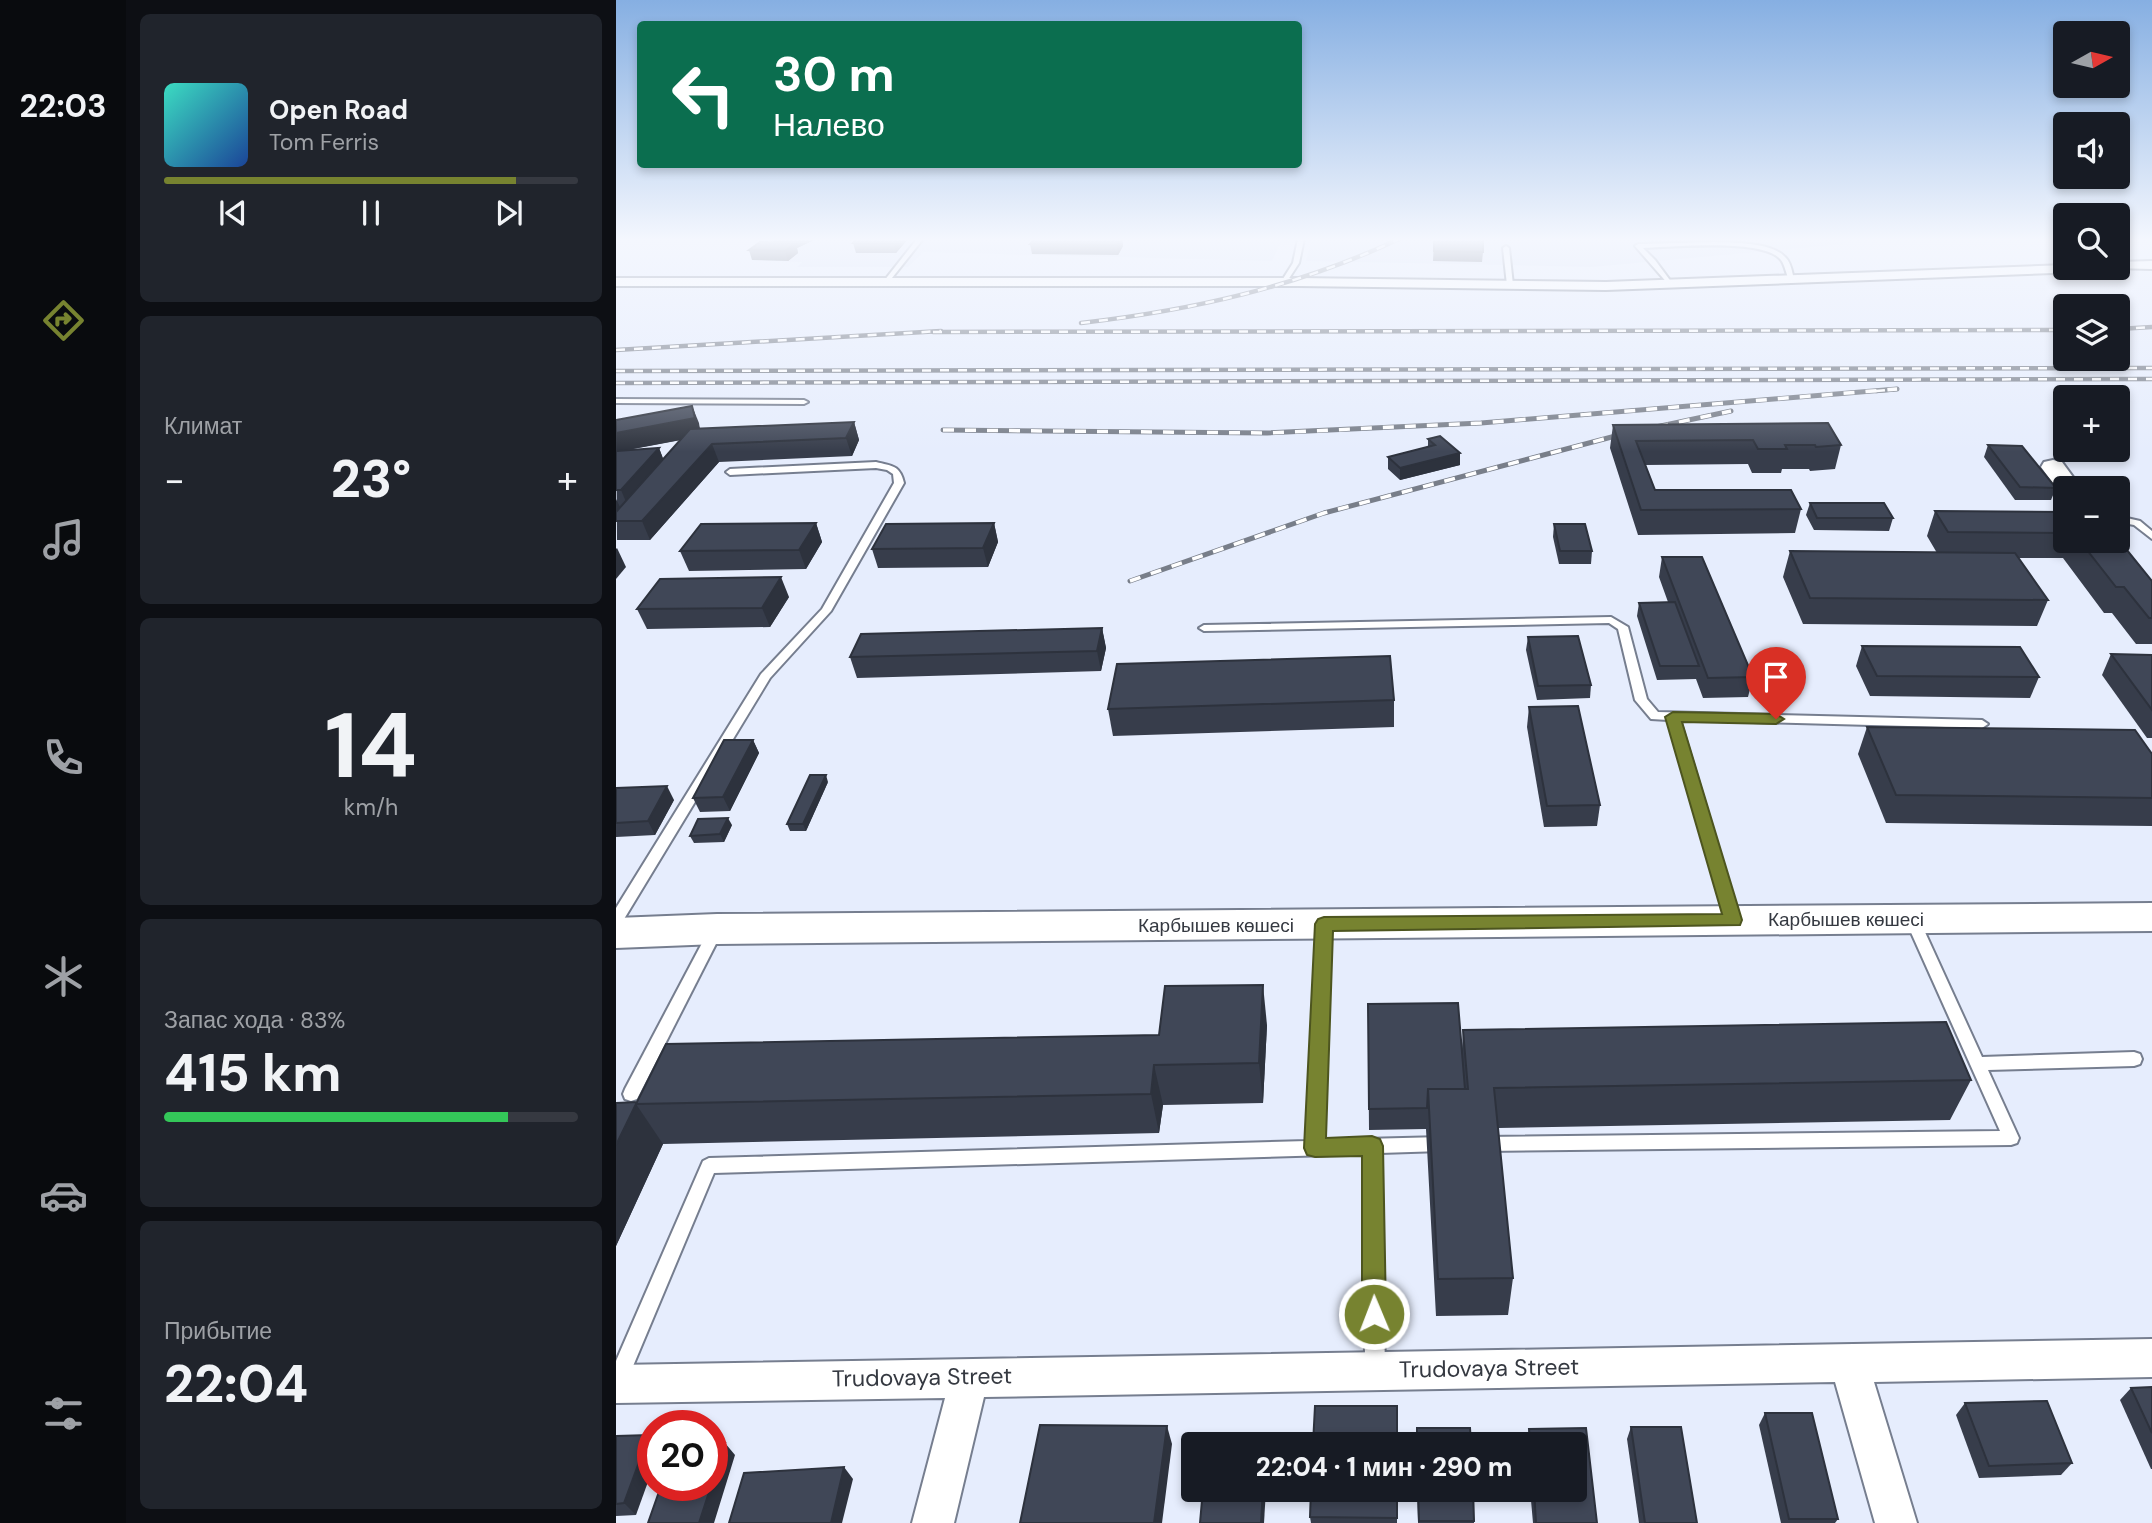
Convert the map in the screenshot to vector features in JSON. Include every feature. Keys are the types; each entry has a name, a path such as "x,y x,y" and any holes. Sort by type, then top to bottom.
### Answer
{"main road":[{"path":"2053,467 2059,476"},
{"name":"Карбышев көшесі","path":"616,933 717,929 2152,917"}],"street":[{"name":"Trudovaya Street","path":"616,1383 2152,1358"},
{"path":"1849,1363 1896,1523"},
{"path":"933,1523 970,1376"}],"lane":[{"path":"616,401 804,402"},
{"path":"616,919 765,676 826,611 899,483 897,473 890,468 876,465 730,472"},
{"path":"2130,522 2137,523 2152,536"},
{"path":"1204,628 1611,620 1623,627 1642,700 1655,716 1982,724"},
{"path":"1673,717 1733,920"},
{"path":"616,1383 709,1166 1372,1146 2011,1138 1912,919"},
{"path":"1315,1148 1324,924"},
{"path":"631,1094 717,929"},
{"path":"1976,1064 2134,1059"},
{"path":"1372,1146 1375,1370"}],"building":[{"path":"692,406 695,418 616,433 616,420"},
{"path":"854,422 846,438 712,444 642,521 616,521 616,512 690,429"},
{"path":"1828,423 1841,445 1785,445 1787,449 1758,449 1753,440 1636,441 1655,490 1791,490 1801,509 1641,510 1613,425"},
{"path":"1440,436 1460,453 1400,468 1388,457 1435,445 1428,439"},
{"path":"1988,445 2022,446 2053,484 2053,488 2020,487"},
{"path":"659,448 621,490 616,490 616,451"},
{"path":"1810,503 1884,503 1893,518 1817,518"},
{"path":"1935,511 2053,512 2053,533 1948,532"},
{"path":"816,523 799,550 680,551 701,524"},
{"path":"994,523 983,548 872,549 886,524"},
{"path":"1554,524 1585,524 1592,551 1560,551"},
{"path":"1790,551 2015,553 2048,600 1810,598"},
{"path":"2089,553 2129,553 2152,581 2152,618 2149,618 2124,587 2116,587"},
{"path":"1662,557 1702,557 1753,677 1708,678"},
{"path":"781,577 762,608 637,609 660,579"},
{"path":"1675,602 1699,666 1660,666 1639,603"},
{"path":"1102,628 1097,651 850,657 861,634"},
{"path":"1578,636 1591,685 1538,686 1528,637"},
{"path":"1862,646 2020,647 2039,677 1877,676"},
{"path":"2111,654 2152,655 2152,710"},
{"path":"1390,656 1394,700 1108,709 1117,664"},
{"path":"1578,706 1600,805 1547,806 1529,707"},
{"path":"1867,727 2135,730 2152,754 2152,798 1896,795"},
{"path":"724,740 753,740 723,797 693,798"},
{"path":"810,775 826,775 803,824 787,824"},
{"path":"667,786 648,821 616,823 616,788"},
{"path":"728,818 720,834 690,836 698,819"},
{"path":"1263,985 1259,1063 1154,1065 1151,1094 636,1104 616,1145 616,1103 637,1102 666,1044 1159,1035 1165,986"},
{"path":"1458,1003 1465,1089 1428,1089 1427,1108 1369,1109 1368,1004"},
{"path":"1946,1022 1971,1080 1494,1088 1513,1278 1438,1279 1428,1089 1468,1089 1463,1030"},
{"path":"2152,1387 2152,1433 2131,1388"},
{"path":"2047,1401 2072,1463 1989,1466 1965,1403"},
{"path":"1315,1406 1397,1406 1397,1432 1314,1432"},
{"path":"1765,1413 1812,1413 1838,1519 1789,1519"},
{"path":"1040,1425 1167,1426 1154,1523 1020,1523"},
{"path":"1631,1427 1681,1427 1697,1523 1645,1523"},
{"path":"1417,1428 1470,1428 1470,1432 1417,1432"},
{"path":"1586,1428 1586,1432 1529,1432 1529,1429"},
{"path":"637,1435 637,1468 624,1503 616,1504 616,1436"},
{"path":"1587,1437 1597,1523 1536,1523 1535,1502 1587,1502"},
{"path":"844,1467 831,1523 729,1523 744,1473"},
{"path":"656,1501 706,1501 699,1523 648,1523"},
{"path":"1202,1502 1262,1502 1261,1523 1200,1523"},
{"path":"1311,1502 1397,1502 1397,1518 1310,1517"},
{"path":"1418,1502 1473,1502 1474,1521 1419,1521"}],"railway":[{"path":"1081,323 1169,310"},
{"path":"2130,328 2152,327"},
{"path":"933,332 2053,330"},
{"path":"616,350 941,331"},
{"path":"616,371 2152,368"},
{"path":"616,383 2152,379"},
{"path":"943,430 1267,433 1481,423 1897,389 1876,391"},
{"path":"1130,581 1324,513 1623,434 1731,411"}],"route":[{"path":"1374,1314 1372,1146 1315,1148 1324,924 1733,920 1673,717 1776,719"}]}
